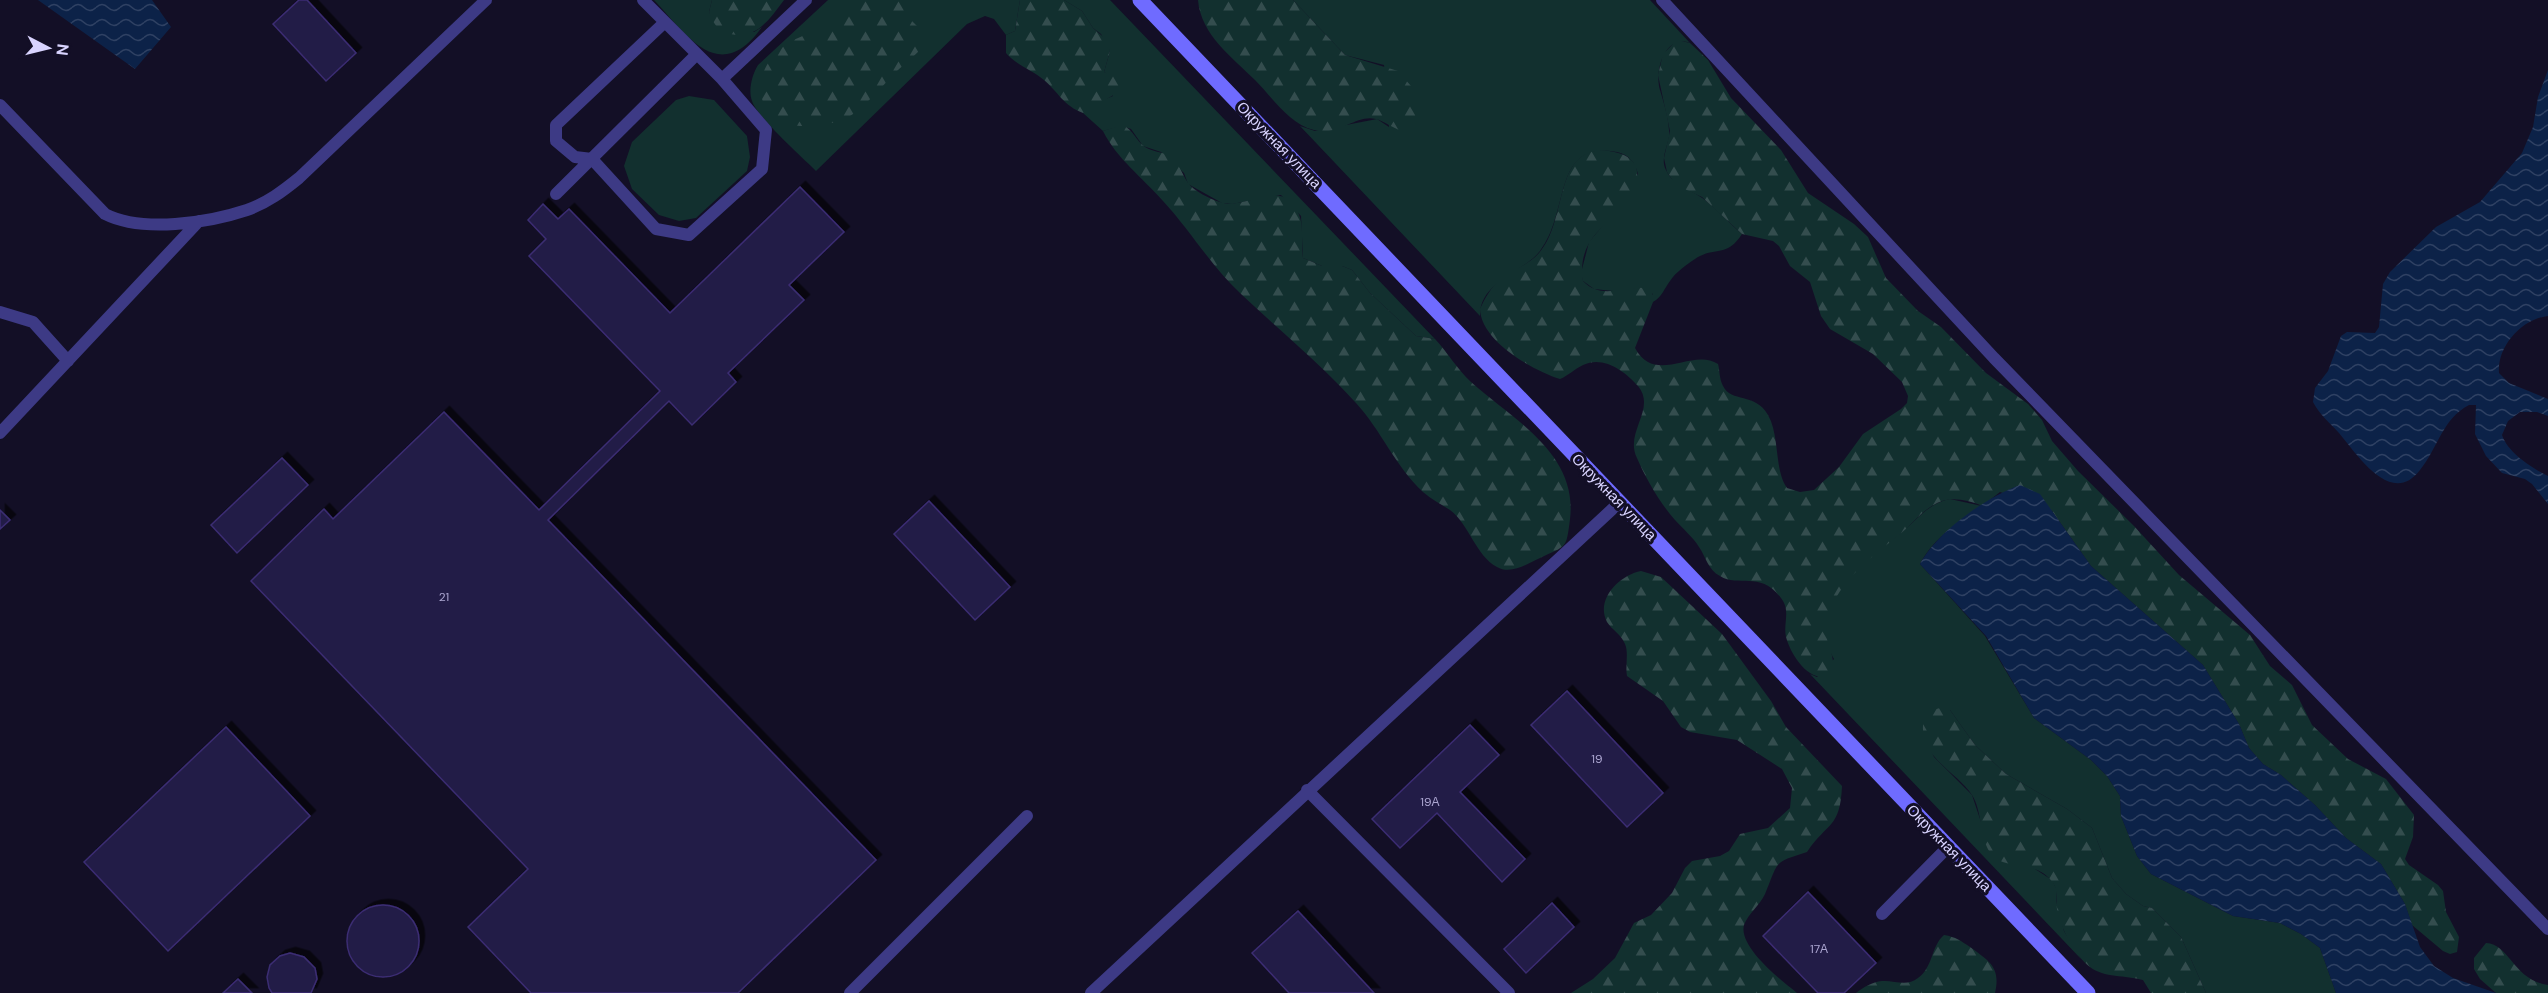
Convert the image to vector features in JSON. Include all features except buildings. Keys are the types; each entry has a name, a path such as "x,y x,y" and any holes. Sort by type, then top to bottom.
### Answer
{"main road":[{"name":"Окружная улица","path":"1140,0 2088,993"}],"lane":[{"path":"0,105 105,214 117,220 142,223 199,221 249,209 278,195 486,0"},
{"path":"643,0 665,22 697,54 722,80 766,130 762,169 689,235 656,229 592,159 575,157 556,141 556,125 665,22"},
{"path":"722,80 806,0"},
{"path":"1662,0 1994,358 2548,929"},
{"path":"556,194 697,54"},
{"path":"3,426 68,361 199,221"},
{"path":"0,312 33,322 68,361"},
{"path":"1091,993 1307,790 1620,502"},
{"path":"1307,790 1509,993"},
{"path":"850,993 1027,816"},
{"path":"1882,914 1948,847"}],"green space":[{"path":"654,0 712,0 709,12 717,26 754,32 762,27 746,45 732,53 718,54 704,49 691,40"},
{"path":"712,0 784,0 767,22 753,32 737,35 718,28 709,12"},
{"path":"828,0 1020,0 1015,31 1006,35 994,19 985,16 967,24 816,171 762,117 752,101 751,87 758,65"},
{"path":"853,0 903,0 910,19 925,34 926,42 870,99 847,118 835,122 797,126 781,121 770,113 763,101 760,88 763,74 771,59 794,40 834,25"},
{"path":"1020,0 1064,0 1082,11 1093,28 1108,41 1110,51 1104,72 1123,80 1122,90 1083,113 1066,103 1044,80 1010,57 1006,53 1006,35 1015,31"},
{"path":"1064,0 1110,0 1435,339 1416,336 1370,293 1352,270 1342,266 1322,266 1303,258 1301,216 1281,195 1232,204 1222,203 1188,184 1184,173 1161,152 1143,146 1131,129 1122,126 1103,131 1083,113 1091,105 1113,96 1112,77 1104,72 1110,51 1101,34 1093,28 1082,11"},
{"path":"1198,0 1293,0 1345,55 1398,71 1417,93 1422,106 1416,120 1405,132 1379,120 1368,118 1331,131 1305,127 1282,110 1211,35 1200,13"},
{"path":"1293,0 1650,0 1690,43 1674,44 1663,56 1660,64 1660,90 1669,130 1664,165 1669,176 1700,196 1742,234 1726,249 1702,255 1685,266 1653,302 1653,294 1636,288 1622,292 1594,289 1583,281 1581,273 1589,242 1610,217 1638,174 1633,163 1625,155 1617,152 1596,151 1581,157 1572,168 1565,182 1550,235 1540,251 1494,286 1482,304 1480,316 1300,126 1315,131 1377,119 1389,127 1384,65 1345,55"},
{"path":"1677,40 1690,43 1708,60 1731,98 1781,150 1808,193 1854,224 1868,237 1886,278 1918,311 1941,327 1986,373 2028,404 2042,420 2052,441 2078,471 2134,526 2179,575 2250,635 2270,666 2292,685 2312,725 2348,759 2386,779 2414,815 2413,837 2405,859 2409,865 2443,891 2446,912 2459,937 2457,952 2450,954 2443,951 2412,925 2405,904 2381,864 2346,838 2315,805 2281,775 2263,764 2249,748 2239,724 2203,665 2091,566 2052,511 2000,492 1982,506 1952,499 1929,508 1867,561 1840,591 1833,603 1826,625 1827,640 1833,660 1832,674 1824,677 1817,676 1803,667 1792,652 1785,632 1786,608 1781,598 1765,584 1735,581 1716,573 1710,567 1697,543 1669,513 1654,491 1634,448 1634,439 1644,403 1643,395 1633,380 1613,366 1598,362 1583,365 1560,379 1536,369 1498,343 1483,321 1480,309 1489,293 1501,279 1539,253 1548,239 1570,171 1578,159 1591,152 1609,151 1631,159 1636,166 1637,184 1622,209 1589,244 1583,260 1583,281 1591,287 1607,291 1632,288 1649,289 1653,295 1653,302 1635,348 1644,359 1653,364 1708,360 1718,364 1721,381 1727,391 1757,403 1768,415 1772,423 1780,472 1787,488 1800,492 1814,490 1839,467 1863,434 1907,403 1908,396 1902,382 1873,354 1830,329 1821,316 1810,282 1790,266 1779,246 1773,241 1742,234 1702,197 1676,185 1667,172 1664,158 1670,131 1658,75 1663,54"},
{"path":"689,96 714,100 747,136 750,157 747,171 696,218 679,221 659,215 632,189 624,166 632,142 676,100"},
{"path":"1122,125 1145,147 1167,155 1179,166 1191,186 1212,199 1228,204 1280,196 1294,205 1302,226 1303,258 1322,266 1342,266 1352,270 1370,293 1416,336 1435,339 1466,377 1522,424 1553,456 1564,475 1570,496 1570,519 1564,545 1556,551 1513,569 1502,569 1490,562 1457,516 1426,495 1413,482 1356,403 1314,360 1230,283 1173,212 1123,159 1103,131"},
{"path":"1950,499 1982,506 1940,538 1920,564 1985,636 2034,718 2091,760 2107,776 2120,796 2121,816 2137,856 2151,874 2233,916 2280,923 2301,934 2320,948 2336,993 2206,993 2181,937 2152,908 2143,906 2126,894 2112,878 2092,828 2067,809 2006,774 1975,745 1950,710 1926,739 1934,757 1972,795 1985,834 2022,864 2032,867 2052,880 2057,890 2056,901 2064,931 2081,959 1810,674 1817,677 1834,659 1827,647 1825,622 1830,607 1848,579 1928,509"},
{"path":"1641,571 1661,577 1722,634 1771,701 1786,727 1842,786 1839,810 1832,824 1807,852 1782,861 1778,865 1763,898 1744,925 1744,934 1754,953 1797,993 1571,993 1593,979 1615,958 1634,923 1651,915 1672,893 1685,868 1692,861 1720,856 1729,851 1740,834 1768,828 1790,808 1792,788 1782,769 1737,740 1690,732 1681,727 1663,701 1627,676 1625,644 1607,622 1604,605 1612,589 1618,583 1625,577"},
{"path":"1940,708 1950,710 1975,745 2006,774 2067,809 2092,828 2112,878 2126,894 2143,906 2152,908 2181,937 2206,993 2151,993 2143,980 2108,975 2096,971 2084,962 2069,941 2062,924 2053,883 2039,871 2005,863 1992,855 1985,842 1978,809 1972,795 1941,764 1928,747 1924,737 1924,722 1928,714"},
{"path":"1944,935 1961,941 1988,961 1995,971 1995,993 1856,993 1878,982 1914,981 1927,969"},
{"path":"2486,943 2501,949 2527,976 2536,982 2548,985 2548,993 2496,993 2480,979 2474,969 2474,958"}],"water":[{"path":"38,0 152,0 171,27 135,69"},
{"path":"2548,70 2548,316 2529,322 2513,336 2502,353 2499,373 2509,383 2548,399 2548,416 2537,412 2520,412 2508,421 2502,435 2515,454 2548,476 2548,504 2532,484 2525,479 2502,473 2486,456 2475,434 2476,405 2469,405 2452,418 2420,470 2409,480 2398,483 2386,481 2365,464 2319,411 2313,402 2315,388 2328,371 2341,336 2347,332 2375,333 2379,327 2383,284 2390,272 2436,227 2480,202 2522,153 2533,127 2538,97"},
{"path":"2020,485 2040,494 2091,566 2203,665 2239,724 2249,748 2263,764 2281,775 2315,805 2346,838 2381,864 2405,904 2420,947 2434,966 2453,978 2496,993 2336,993 2320,948 2301,934 2280,923 2233,916 2151,874 2137,856 2121,816 2120,796 2107,776 2091,760 2034,718 1986,636 1920,564 1950,528 1992,498"}]}
